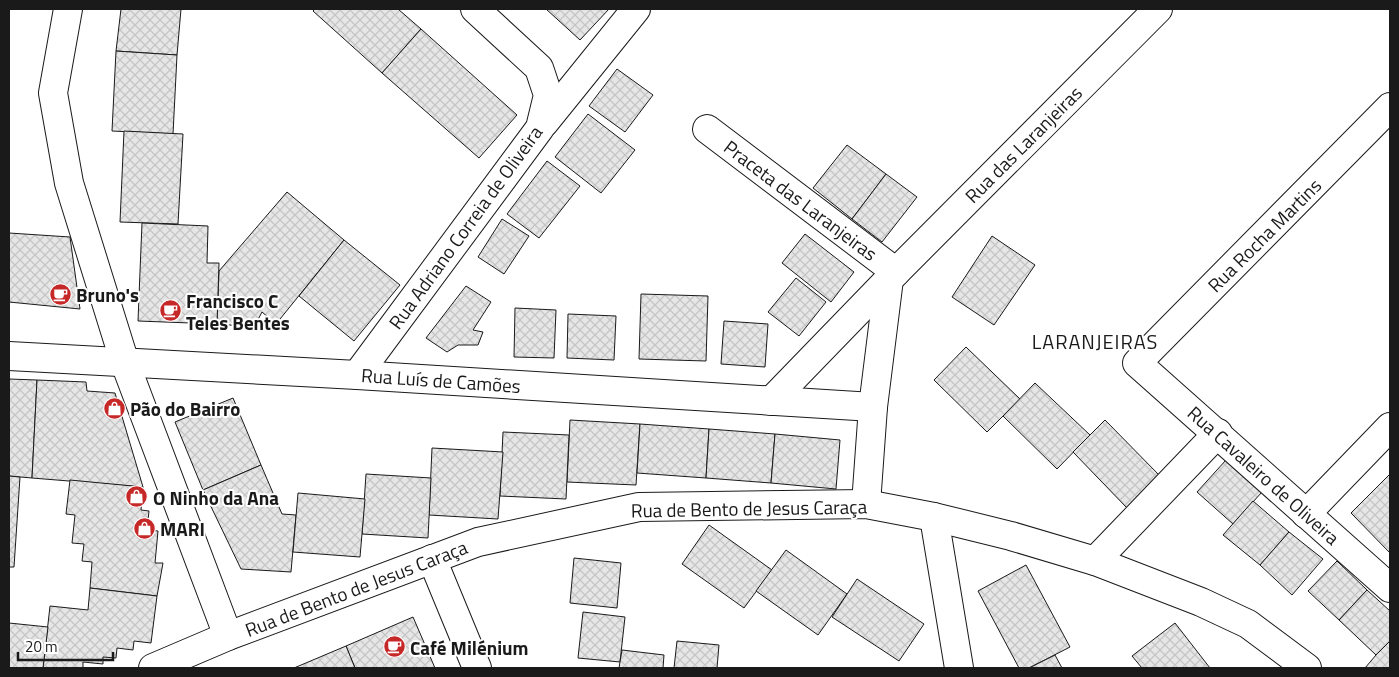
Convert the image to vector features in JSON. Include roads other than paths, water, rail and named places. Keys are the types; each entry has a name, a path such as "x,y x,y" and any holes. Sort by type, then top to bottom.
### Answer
{"street":[{"path":"68,9 53,93 69,183 125,363 228,636"},
{"name":"Rua Adriano Correia de Oliveira","path":"358,375 540,128 548,95 539,68 475,9"},
{"path":"540,128 636,9"},
{"name":"Rua das Laranjeiras","path":"771,402 892,276 1158,9"},
{"name":"Rua Rocha Martins","path":"1137,363 1390,107"},
{"name":"Praceta das Laranjeiras","path":"707,129 892,276"},
{"path":"866,504 873,407 892,276"},
{"name":"Rua Luís de Camões","path":"9,356 358,375 873,407"},
{"name":"Rua Cavaleiro de Oliveira","path":"1137,363 1218,433 1390,588"},
{"path":"1306,514 1390,427"},
{"path":"1095,561 1218,433"},
{"name":"Rua de Bento de Jesus Caraça","path":"153,668 228,636 478,542 639,507 866,504 934,517 1011,536 1095,561 1201,602 1248,624 1307,668"},
{"path":"934,517 959,668"},
{"path":"432,559 477,668"}],"place":[{"name":"Bruno's","path":"60,294"},
{"name":"Francisco C Teles Bentes","path":"170,311"},
{"name":"Pão do Bairro","path":"114,408"},
{"name":"O Ninho da Ana","path":"137,497"},
{"name":"MARI","path":"144,528"},
{"name":"Café Milénium","path":"394,647"}],"district":[{"name":"LARANJEIRAS","path":"1095,341"}]}
